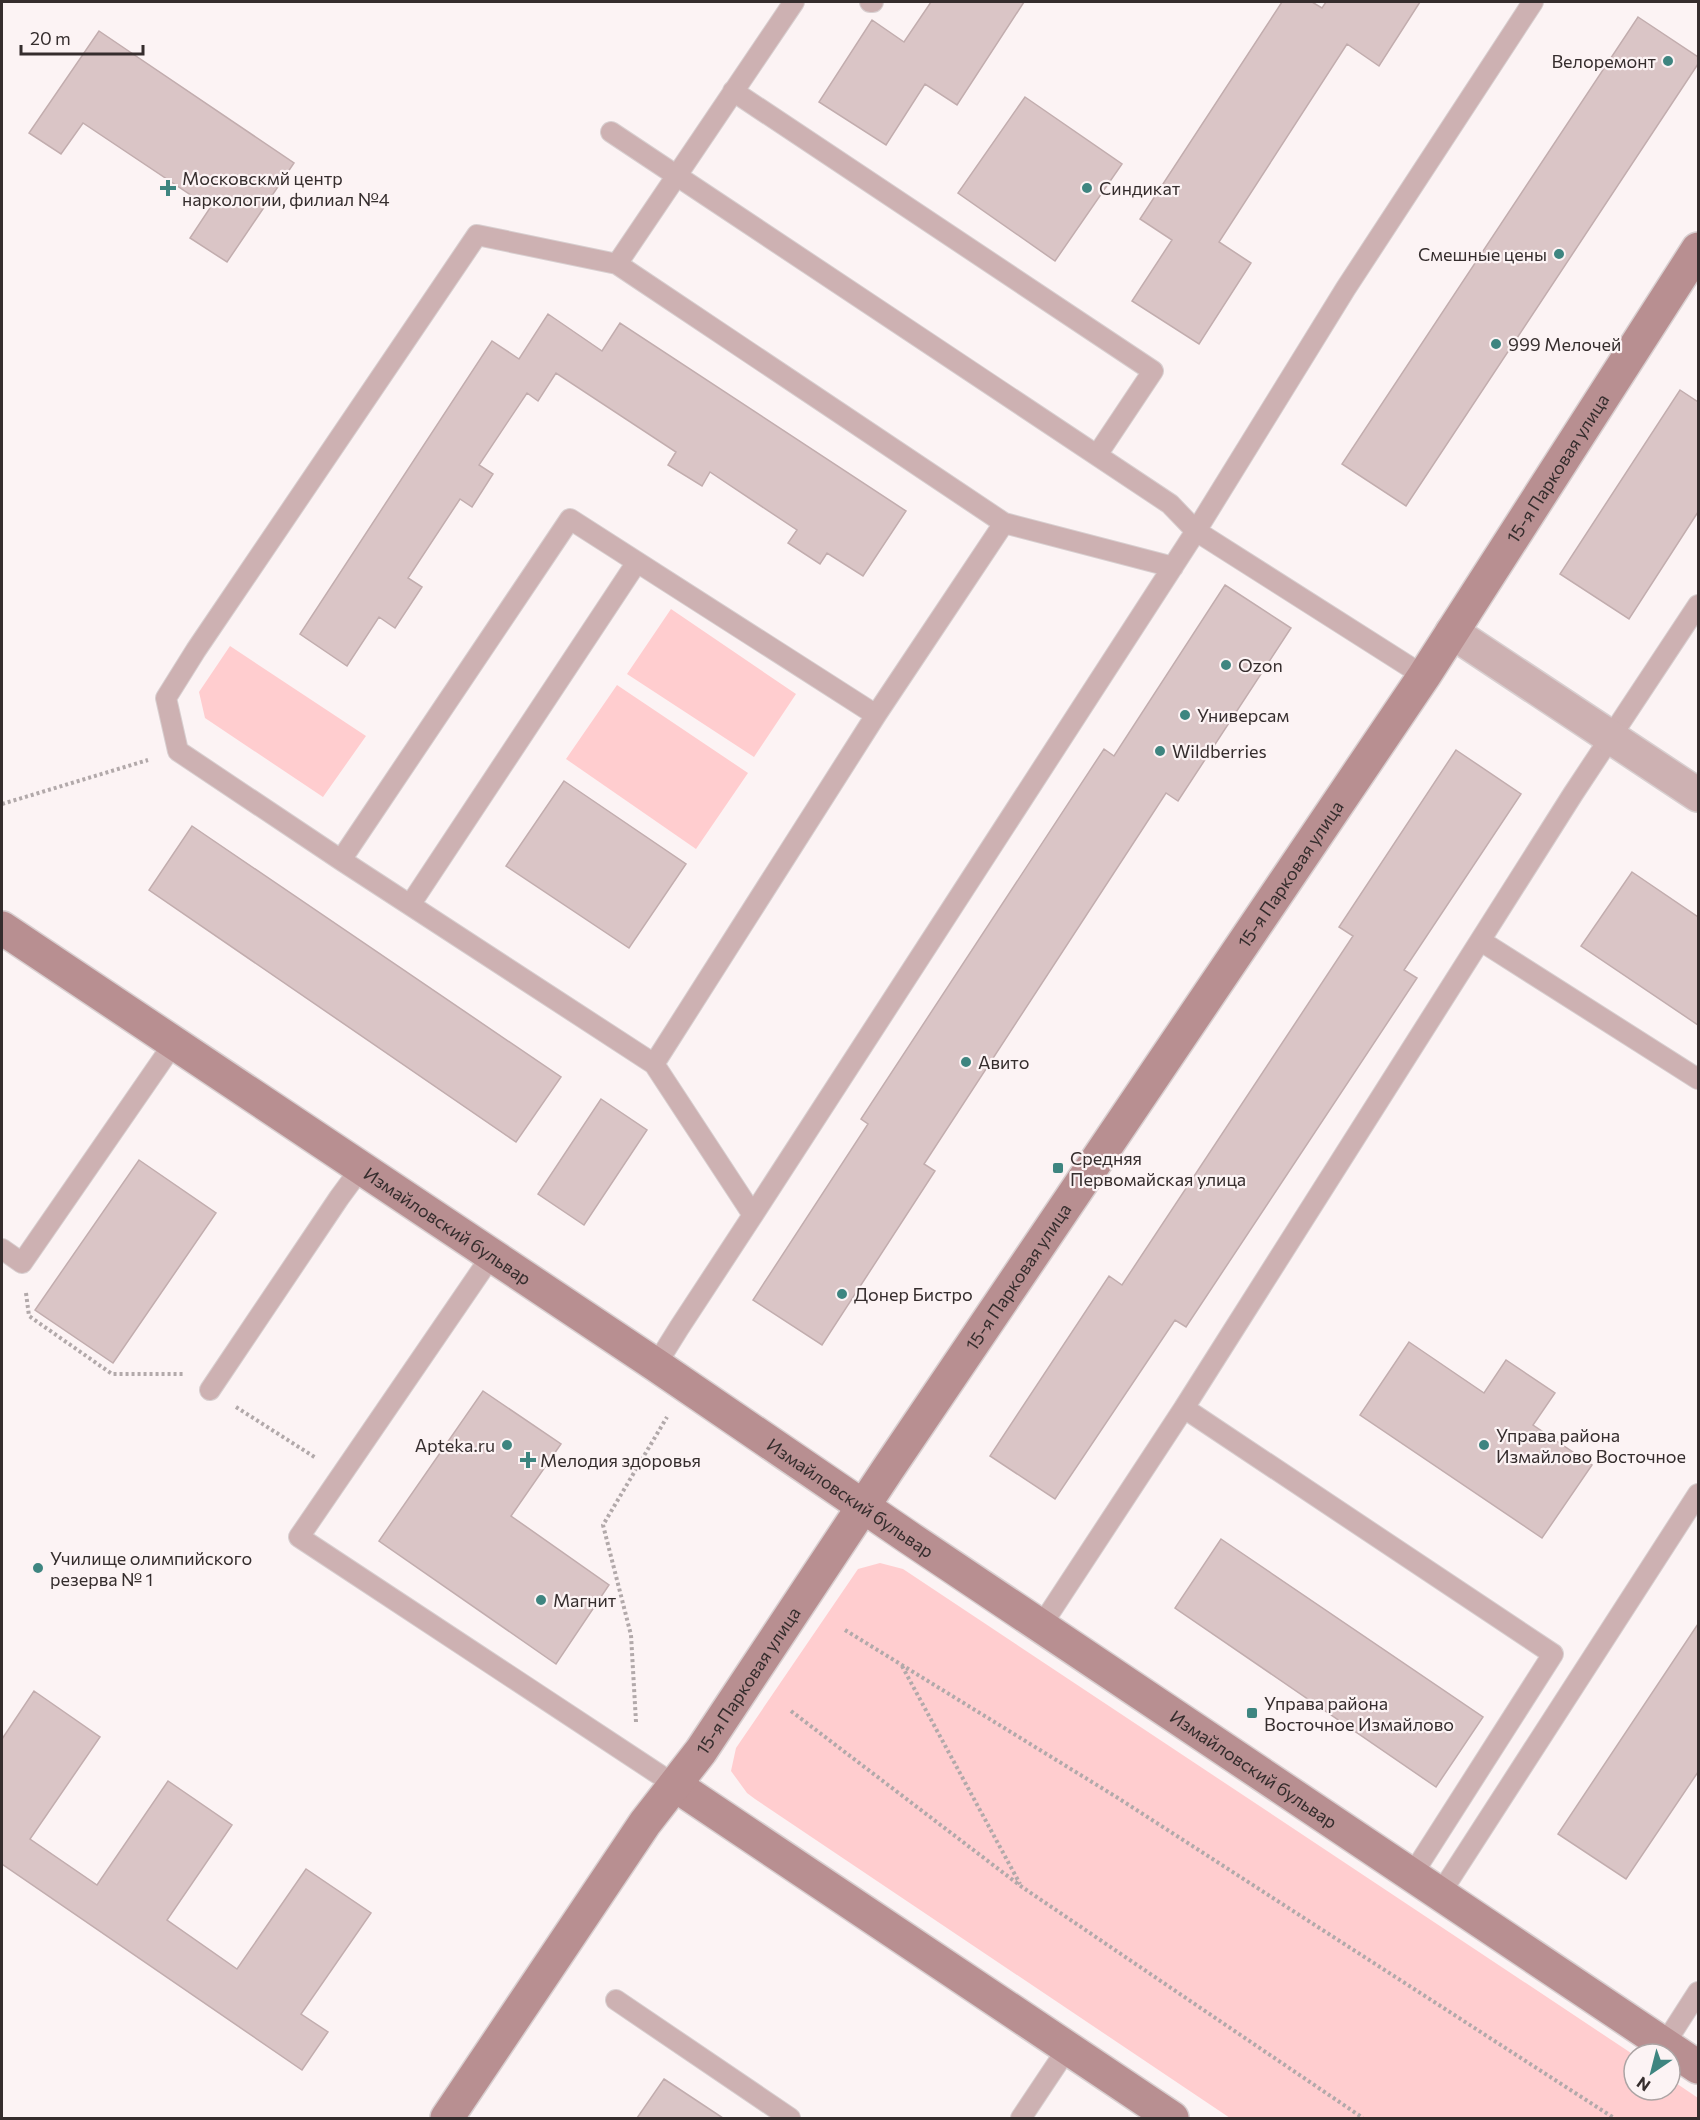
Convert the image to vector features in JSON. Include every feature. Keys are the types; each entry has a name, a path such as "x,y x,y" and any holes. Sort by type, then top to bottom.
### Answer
{"street":[{"name":"15-я Парковая улица","path":"447,2118 645,1823 701,1751 1424,676 1698,249"},
{"path":"1452,633 1698,795"},
{"name":"Измайловский бульвар","path":"2,928 1661,2042"},
{"path":"675,1785 1172,2118"},
{"name":"Измайловский бульвар","path":"1682,2056 1698,2067"}],"lane":[{"path":"617,264 794,2"},
{"path":"656,1365 1173,567 1346,288 1533,2"},
{"path":"733,91 1153,371 1097,455"},
{"path":"611,132 1170,504 1196,531 1424,676"},
{"path":"753,1215 654,1064 340,860 178,751 166,698 203,640 477,235 617,264 1004,523 1173,567"},
{"path":"340,860 570,519 876,715"},
{"path":"654,1064 876,715 1004,523"},
{"path":"410,905 637,562"},
{"path":"1041,1626 1184,1408 1611,737 1698,605"},
{"path":"1481,941 1698,1079"},
{"path":"2,1249 22,1263 174,1043"},
{"path":"210,1389 361,1168"},
{"path":"492,1255 299,1537 675,1785"},
{"path":"1184,1408 1553,1654 1412,1875"},
{"path":"1440,1894 1698,1494"},
{"path":"1665,2042 1698,1992"},
{"path":"616,2000 790,2118"},
{"path":"1021,2118 1067,2049"}],"path":[{"path":"2,804 178,751"},
{"path":"22,1263 29,1316 112,1374 187,1374 342,1474"},
{"path":"638,1762 631,1635 603,1524 667,1417"},
{"path":"845,1630 1118,1798 1614,2118"},
{"path":"902,1666 1022,1887"},
{"path":"790,1711 1022,1887 1363,2118"}],"shaded area":[{"path":"671,609 796,694 754,757 627,674"},
{"path":"230,646 366,736 323,797 205,718 199,692"},
{"path":"617,685 748,773 696,849 566,759"},
{"path":"880,1563 903,1569 1622,2047 1622,2102 1682,2102 1682,2087 1698,2098 1698,2118 1230,2118 755,1799 747,1793 731,1771 736,1748 858,1569"}],"building":[{"path":"931,2 1024,2 957,105 925,84 886,145 819,102 872,20 904,42"},
{"path":"1282,2 1312,2 1322,8 1326,2 1420,2 1379,66 1347,44 1219,242 1251,263 1199,344 1132,301 1172,240 1140,219"},
{"path":"1638,17 1698,57 1698,64 1406,506 1342,464"},
{"path":"99,31 294,163 227,262 190,238 210,208 83,123 61,154 29,133"},
{"path":"1025,97 1122,164 1055,261 958,193"},
{"path":"548,314 602,351 620,323 906,511 863,576 827,553 820,564 788,543 797,530 710,472 702,486 668,465 676,452 556,373 538,401 527,393 479,465 493,474 472,507 460,499 408,578 422,587 395,628 379,617 347,666 300,634 492,341 519,359"},
{"path":"1680,390 1698,402 1698,512 1629,619 1560,574"},
{"path":"1225,585 1291,628 1178,801 1166,793 924,1164 935,1171 822,1345 753,1300 868,1124 861,1119 1104,749 1114,756"},
{"path":"1456,750 1521,794 1404,970 1417,978 1186,1327 1175,1320 1055,1499 990,1456 1109,1276 1122,1285 1353,936 1339,927"},
{"path":"564,781 686,864 629,948 506,866"},
{"path":"192,826 561,1077 516,1142 149,890"},
{"path":"1632,872 1698,917 1698,1025 1581,946"},
{"path":"601,1099 647,1130 584,1225 538,1194"},
{"path":"139,1160 216,1213 113,1363 35,1310"},
{"name":"Управа района Измайлово Восточное","path":"1409,1342 1484,1393 1506,1360 1555,1393 1533,1425 1592,1465 1542,1538 1360,1415"},
{"path":"483,1391 561,1444 511,1516 609,1585 556,1664 379,1541"},
{"path":"1221,1539 1483,1717 1436,1787 1175,1608"},
{"path":"1698,1624 1698,1772 1626,1879 1558,1834"},
{"path":"34,1691 100,1737 30,1839 97,1885 168,1781 232,1825 167,1920 237,1969 306,1869 371,1913 301,2014 328,2032 302,2070 2,1864 2,1739"},
{"path":"664,2079 723,2118 637,2118"}],"place":[{"name":"Велоремонт","path":"1668,61"},
{"name":"Московскмй центр наркологии, филиал №4","path":"168,188"},
{"name":"Синдикат","path":"1087,188"},
{"name":"Смешные цены","path":"1559,254"},
{"name":"999 Мелочей","path":"1496,344"},
{"name":"Ozon","path":"1226,665"},
{"name":"Универсам","path":"1185,715"},
{"name":"Wildberries","path":"1160,751"},
{"name":"Авито","path":"966,1062"},
{"name":"Средняя Первомайская улица","path":"1058,1168"},
{"name":"Донер Бистро","path":"842,1294"},
{"name":"Apteka.ru","path":"507,1445"},
{"name":"Управа района Измайлово Восточное","path":"1484,1445"},
{"name":"Мелодия здоровья","path":"528,1460"},
{"name":"Училище олимпийского резерва № 1","path":"38,1568"},
{"name":"Магнит","path":"541,1600"},
{"name":"Управа района Восточное Измайлово","path":"1252,1713"}]}
